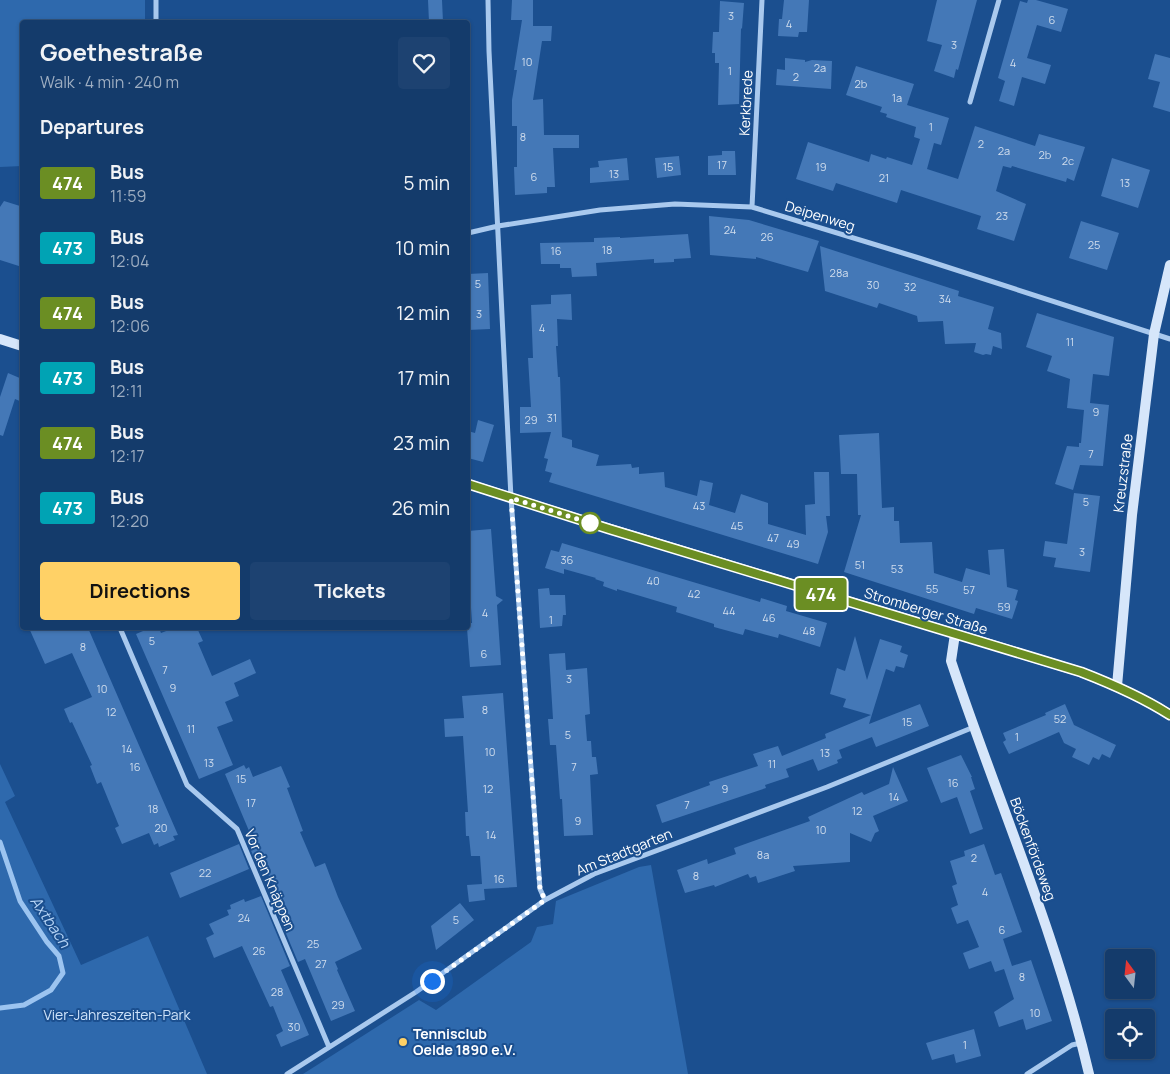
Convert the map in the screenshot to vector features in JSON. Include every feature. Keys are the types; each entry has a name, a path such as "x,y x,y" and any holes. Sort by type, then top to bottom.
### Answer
{"street":[{"path":"156,0 156,20"},
{"path":"488,0 511,498 540,889 545,900"},
{"name":"Kerkbrede","path":"752,207 762,0"},
{"path":"970,102 999,0"},
{"name":"Deipenweg","path":"470,233 498,226 600,210 675,204 752,207 919,258 1170,339"},
{"name":"Kreuzstraße","path":"1117,686 1132,515 1154,334 1170,266"},
{"path":"0,339 20,345"},
{"name":"Stromberger Straße","path":"470,485 1081,672 1117,686 1152,704 1170,716"},
{"name":"Vor den Knäppen","path":"121,630 187,785 237,829 329,1047"},
{"name":"Böckenfördeweg","path":"955,634 951,661 1045,921 1082,1043 1089,1074"},
{"name":"Am Stadtgarten","path":"287,1074 416,992 545,900 594,874 827,788 975,726"},
{"path":"1027,1074 1072,1045 1082,1043"}],"green space":[{"path":"0,0 145,0 145,20 20,20 20,166 0,167"},
{"name":"Vier-Jahreszeiten-Park","path":"0,764 15,796 5,802 81,965 148,936 207,1074 0,1074"},
{"path":"651,865 688,1074 303,1074 419,1000 436,1010 531,942 537,927 553,924 556,901 639,867"}],"building":[{"path":"428,0 442,0 443,20 429,20"},
{"path":"512,0 533,0 533,26 552,26 551,41 542,41 533,100 543,99 544,135 579,135 579,148 553,148 555,187 547,187 547,193 515,195 514,167 517,167 517,126 512,126 512,100 517,70 514,70 522,20 511,20"},
{"path":"784,0 809,0 807,32 799,32 798,37 778,36 779,19 782,19"},
{"path":"937,0 977,0 958,70 956,69 954,78 934,71 942,45 927,41"},
{"path":"1028,0 1036,0 1068,9 1061,32 1037,25 1027,58 1051,65 1045,84 1022,77 1014,106 999,101 1005,81 998,78 1020,1 1027,3"},
{"path":"720,1 744,3 741,28 739,104 718,105 719,63 715,63 715,53 712,53 713,32 719,32"},
{"path":"1155,54 1170,58 1170,112 1153,107 1160,82 1148,79"},
{"path":"785,58 805,60 805,62 812,60 832,61 831,89 776,85 777,69 785,70"},
{"path":"856,66 914,84 907,105 949,118 941,145 934,143 927,169 958,179 975,126 1035,146 1039,134 1085,147 1074,181 1067,178 1066,182 1012,166 1011,168 1003,166 996,191 1026,204 1014,241 977,229 981,216 901,190 897,203 836,183 833,191 796,179 808,142 869,162 871,154 912,165 920,139 914,137 916,127 886,117 887,114 880,112 882,107 846,95"},
{"path":"722,151 735,151 736,175 708,175 708,156 722,155"},
{"path":"679,156 681,175 657,178 655,158"},
{"path":"627,158 629,180 590,183 590,168 599,167 598,161"},
{"path":"1112,158 1150,170 1138,208 1101,196"},
{"path":"4,201 20,206 20,266 0,260 0,207"},
{"path":"709,216 749,220 819,241 808,272 756,257 756,259 710,255"},
{"path":"1081,221 1119,233 1107,270 1069,258"},
{"path":"688,234 691,258 674,259 674,262 654,263 654,259 596,263 597,276 572,277 571,268 560,268 560,264 541,264 540,243 594,242 594,238"},
{"path":"820,246 959,291 958,296 994,307 988,329 1001,333 1002,349 993,346 991,355 983,355 974,352 976,343 945,344 943,321 918,322 917,316 879,303 877,308 825,291"},
{"path":"488,273 490,329 470,330 470,274"},
{"path":"571,294 572,320 557,319 558,346 556,346 558,377 560,377 562,437 572,440 572,447 599,455 596,466 631,464 632,468 639,467 639,474 664,472 665,487 697,496 700,480 713,483 709,505 735,513 741,494 768,503 768,524 806,535 805,505 815,504 814,472 829,472 830,516 826,516 828,532 818,564 549,482 552,473 545,471 548,459 544,458 551,432 520,433 520,407 531,407 528,358 533,358 531,305 551,304 551,295"},
{"path":"1037,313 1114,337 1109,376 1093,374 1090,403 1109,405 1103,466 1080,465 1073,490 1055,484 1067,446 1079,447 1079,443 1081,443 1084,410 1067,408 1070,379 1047,371 1052,356 1026,347"},
{"path":"8,373 20,378 20,401 15,399 3,436 0,435 0,397"},
{"path":"478,420 494,425 483,462 470,459 470,432 475,433"},
{"path":"879,433 882,508 894,507 894,521 899,521 900,543 932,542 934,573 962,582 966,568 990,575 988,550 1004,549 1007,587 1018,590 1015,600 1018,601 1012,619 976,608 974,614 844,572 861,515 858,515 857,474 841,474 839,435"},
{"path":"1074,493 1100,496 1090,572 1054,567 1056,558 1043,556 1045,541 1067,544"},
{"path":"491,529 496,596 503,600 497,605 501,665 470,667 467,630 470,630 470,623 472,623 470,531"},
{"path":"562,543 760,602 761,598 787,606 786,611 827,623 820,647 779,634 778,638 745,629 743,635 714,627 714,624 676,612 677,607 603,586 604,582 596,578 564,569 564,574 545,568 551,550 559,552"},
{"path":"549,588 550,595 565,595 566,615 563,615 562,626 540,628 538,589"},
{"path":"30,630 89,630 178,835 173,836 175,840 159,847 158,843 154,845 149,833 122,844 115,828 119,826 101,782 97,784 90,766 92,765 64,709 92,697 72,653 45,664"},
{"path":"145,630 160,630 161,633 169,630 198,630 203,641 198,643 212,676 250,659 256,673 234,683 239,696 225,702 233,721 217,727 233,765 199,779 136,634"},
{"path":"855,636 867,680 880,639 902,646 900,652 908,655 904,668 896,666 894,672 886,669 869,724 920,704 929,726 876,747 872,737 839,750 842,758 837,760 838,763 818,771 813,759 786,769 789,777 765,785 766,788 662,823 656,805 710,785 709,782 758,766 753,754 778,746 782,756 826,738 825,734 871,715 843,707 846,699 830,694 837,668 845,671"},
{"path":"565,653 566,670 587,668 590,714 585,715 587,741 591,741 592,757 596,757 598,774 590,775 593,835 564,836 556,745 550,745 548,719 553,719 549,654"},
{"path":"503,693 517,887 484,889 485,900 469,902 467,885 482,884 480,856 471,856 469,836 466,836 465,812 468,812 463,736 445,737 444,719 464,718 462,696"},
{"path":"1065,704 1074,725 1116,745 1110,758 1102,754 1099,760 1093,757 1089,765 1072,757 1076,749 1064,743 1059,732 1009,754 1003,742 1006,740 1003,733 1046,715 1045,713"},
{"path":"961,755 972,777 975,789 970,791 983,829 970,834 957,797 941,803 927,768"},
{"path":"244,765 246,769 249,767 253,777 281,766 290,787 287,788 303,831 300,832 315,867 325,863 362,949 335,962 355,1011 331,1021 305,959 298,962 269,893 275,890 263,863 257,865 247,841 252,838 225,774"},
{"path":"893,767 908,801 873,816 879,831 875,833 871,842 850,833 850,862 793,866 795,871 758,883 756,876 750,878 748,874 715,887 714,885 685,893 677,870 707,859 708,864 736,854 734,848 810,821 808,817 862,792 864,795 889,784"},
{"path":"239,844 249,869 180,898 170,873"},
{"path":"984,844 995,875 1001,873 1022,932 1003,939 1012,966 1031,960 1052,1021 1026,1030 1023,1019 999,1027 994,1012 1014,999 1004,969 995,972 991,961 969,969 963,953 979,947 968,920 957,924 951,908 958,905 952,886 957,884 950,861 965,856 964,851"},
{"path":"261,896 290,966 281,970 309,1035 281,1047 276,1035 283,1031 273,1006 270,1007 242,946 214,958 206,938 214,934 209,924 229,915 227,910 231,909 230,905 244,899 245,902"},
{"path":"460,903 474,920 436,950 431,926"},
{"path":"974,1029 981,1056 956,1063 954,1054 932,1060 926,1043"}],"waterway":[{"name":"Axtbach","path":"0,842 20,901 47,942 59,956 63,973 51,990 24,1005 0,1008"}],"bus line":[{"name":"474","path":"470,485 609,529 1081,672 1117,686 1170,715"}],"place":[{"name":"Tennisclub Oelde 1890 e.V.","path":"403,1042"}],"route":[{"path":"432,981 545,900 540,889 511,498 590,523"}]}
